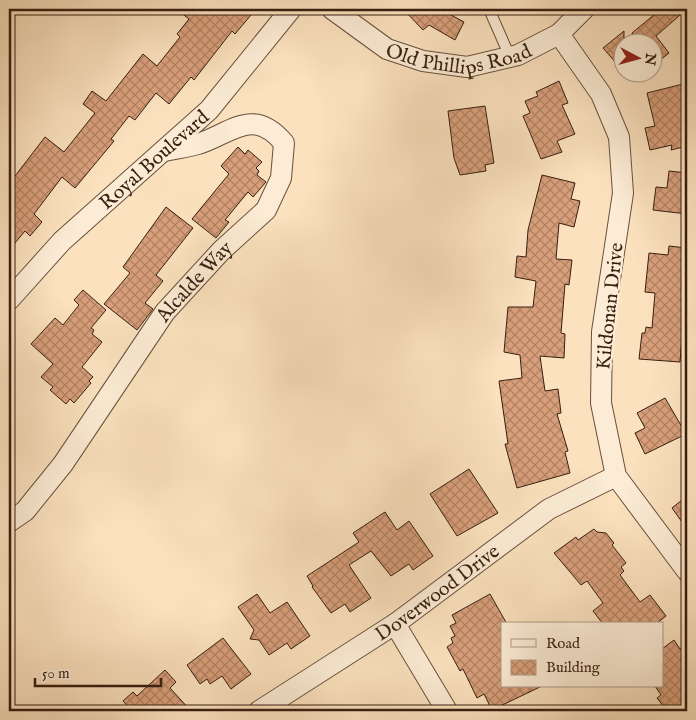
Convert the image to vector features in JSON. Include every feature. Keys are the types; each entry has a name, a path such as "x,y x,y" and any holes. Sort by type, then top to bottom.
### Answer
{"street":[{"name":"Royal Boulevard","path":"9,300 62,241 209,110 291,9"},
{"name":"Old Phillips Road","path":"332,9 387,49 423,61 467,67 510,57 559,34 584,9"},
{"name":"Kildonan Drive","path":"559,34 601,94 619,137 623,193 602,332 601,403 616,476 687,570"},
{"name":"Alcalde Way","path":"9,522 24,511 64,464 165,312 221,251 266,210 281,178 284,143 273,130 252,124 235,126 199,144 164,151"},
{"name":"Doverwood Drive","path":"259,711 395,624 549,509 616,476"},
{"path":"395,624 446,711"}],"lane":[{"path":"489,9 510,57"}],"building":[{"path":"176,9 200,9 208,15 213,9 256,9 235,34 232,31 194,80 191,77 169,104 156,93 135,120 129,116 111,139 114,141 75,188 62,177 34,214 42,222 30,236 25,231 9,250 9,188 14,181 12,180 45,137 64,152 95,113 83,104 92,91 106,101 143,54 157,66 180,37 177,34 189,19"},
{"path":"403,9 440,9 464,22 455,40 429,25 423,30"},
{"path":"661,9 687,9 661,32 633,32"},
{"path":"614,39 614,61 603,48"},
{"path":"664,46 669,53 664,57"},
{"path":"559,81 568,103 562,105 575,134 557,141 562,152 541,159 523,116 530,113 525,101 538,96 536,92"},
{"path":"683,84 687,103 687,146 671,150 672,145 650,150 645,128 655,126 647,93"},
{"path":"485,106 494,163 485,165 486,171 460,175 454,158 448,111"},
{"path":"238,147 245,154 248,150 262,162 256,168 259,171 257,175 266,182 253,197 248,192 225,220 229,222 216,238 192,219 229,174 221,166"},
{"path":"669,171 687,173 687,214 653,210 656,187 667,188"},
{"path":"542,175 575,183 571,199 580,201 574,227 559,223 556,259 572,260 569,285 565,284 561,333 565,334 564,358 540,356 545,391 558,389 561,413 557,414 568,451 565,452 570,473 517,488 505,444 508,444 499,381 522,378 520,355 504,352 508,307 533,307 536,281 515,277 517,256 526,257 528,230"},
{"path":"166,207 193,228 156,275 163,281 145,303 153,309 137,330 104,304 130,273 123,267"},
{"path":"669,246 687,248 687,296 685,296 680,362 639,359 642,333 645,333 646,327 652,328 655,293 645,292 649,253 668,255"},
{"path":"83,290 106,310 91,328 94,330 92,334 102,342 82,367 93,377 89,381 91,383 74,403 70,399 66,404 50,390 53,387 41,377 53,364 31,344 55,318 63,325 79,305 74,300"},
{"path":"665,398 686,434 645,454 635,433 645,428 637,413"},
{"path":"469,469 498,513 457,536 430,494"},
{"path":"687,496 687,529 672,508"},
{"path":"385,512 397,530 409,521 433,556 413,570 409,564 391,576 371,551 349,565 371,598 350,612 345,604 331,613 312,587 307,576 359,542 353,533"},
{"path":"594,529 597,532 606,533 614,543 612,545 626,563 621,567 624,571 620,575 640,602 650,595 666,616 658,622 601,622 593,611 603,603 587,581 581,585 554,553 576,537 578,540"},
{"path":"257,594 270,613 287,602 310,636 291,649 287,643 269,655 259,640 250,639 254,630 238,607"},
{"path":"490,594 506,622 501,622 501,688 538,688 492,710 484,694 477,698 463,669 460,671 447,647 453,643 451,638 455,636 450,626 456,623 452,615"},
{"path":"223,638 251,674 231,689 222,676 210,684 207,679 200,684 187,665"},
{"path":"674,640 680,649 687,644 687,711 667,711 657,698 661,695 656,688 664,688 664,648"},
{"path":"165,670 176,682 170,688 191,711 132,711 123,701 133,692 137,696"}]}
